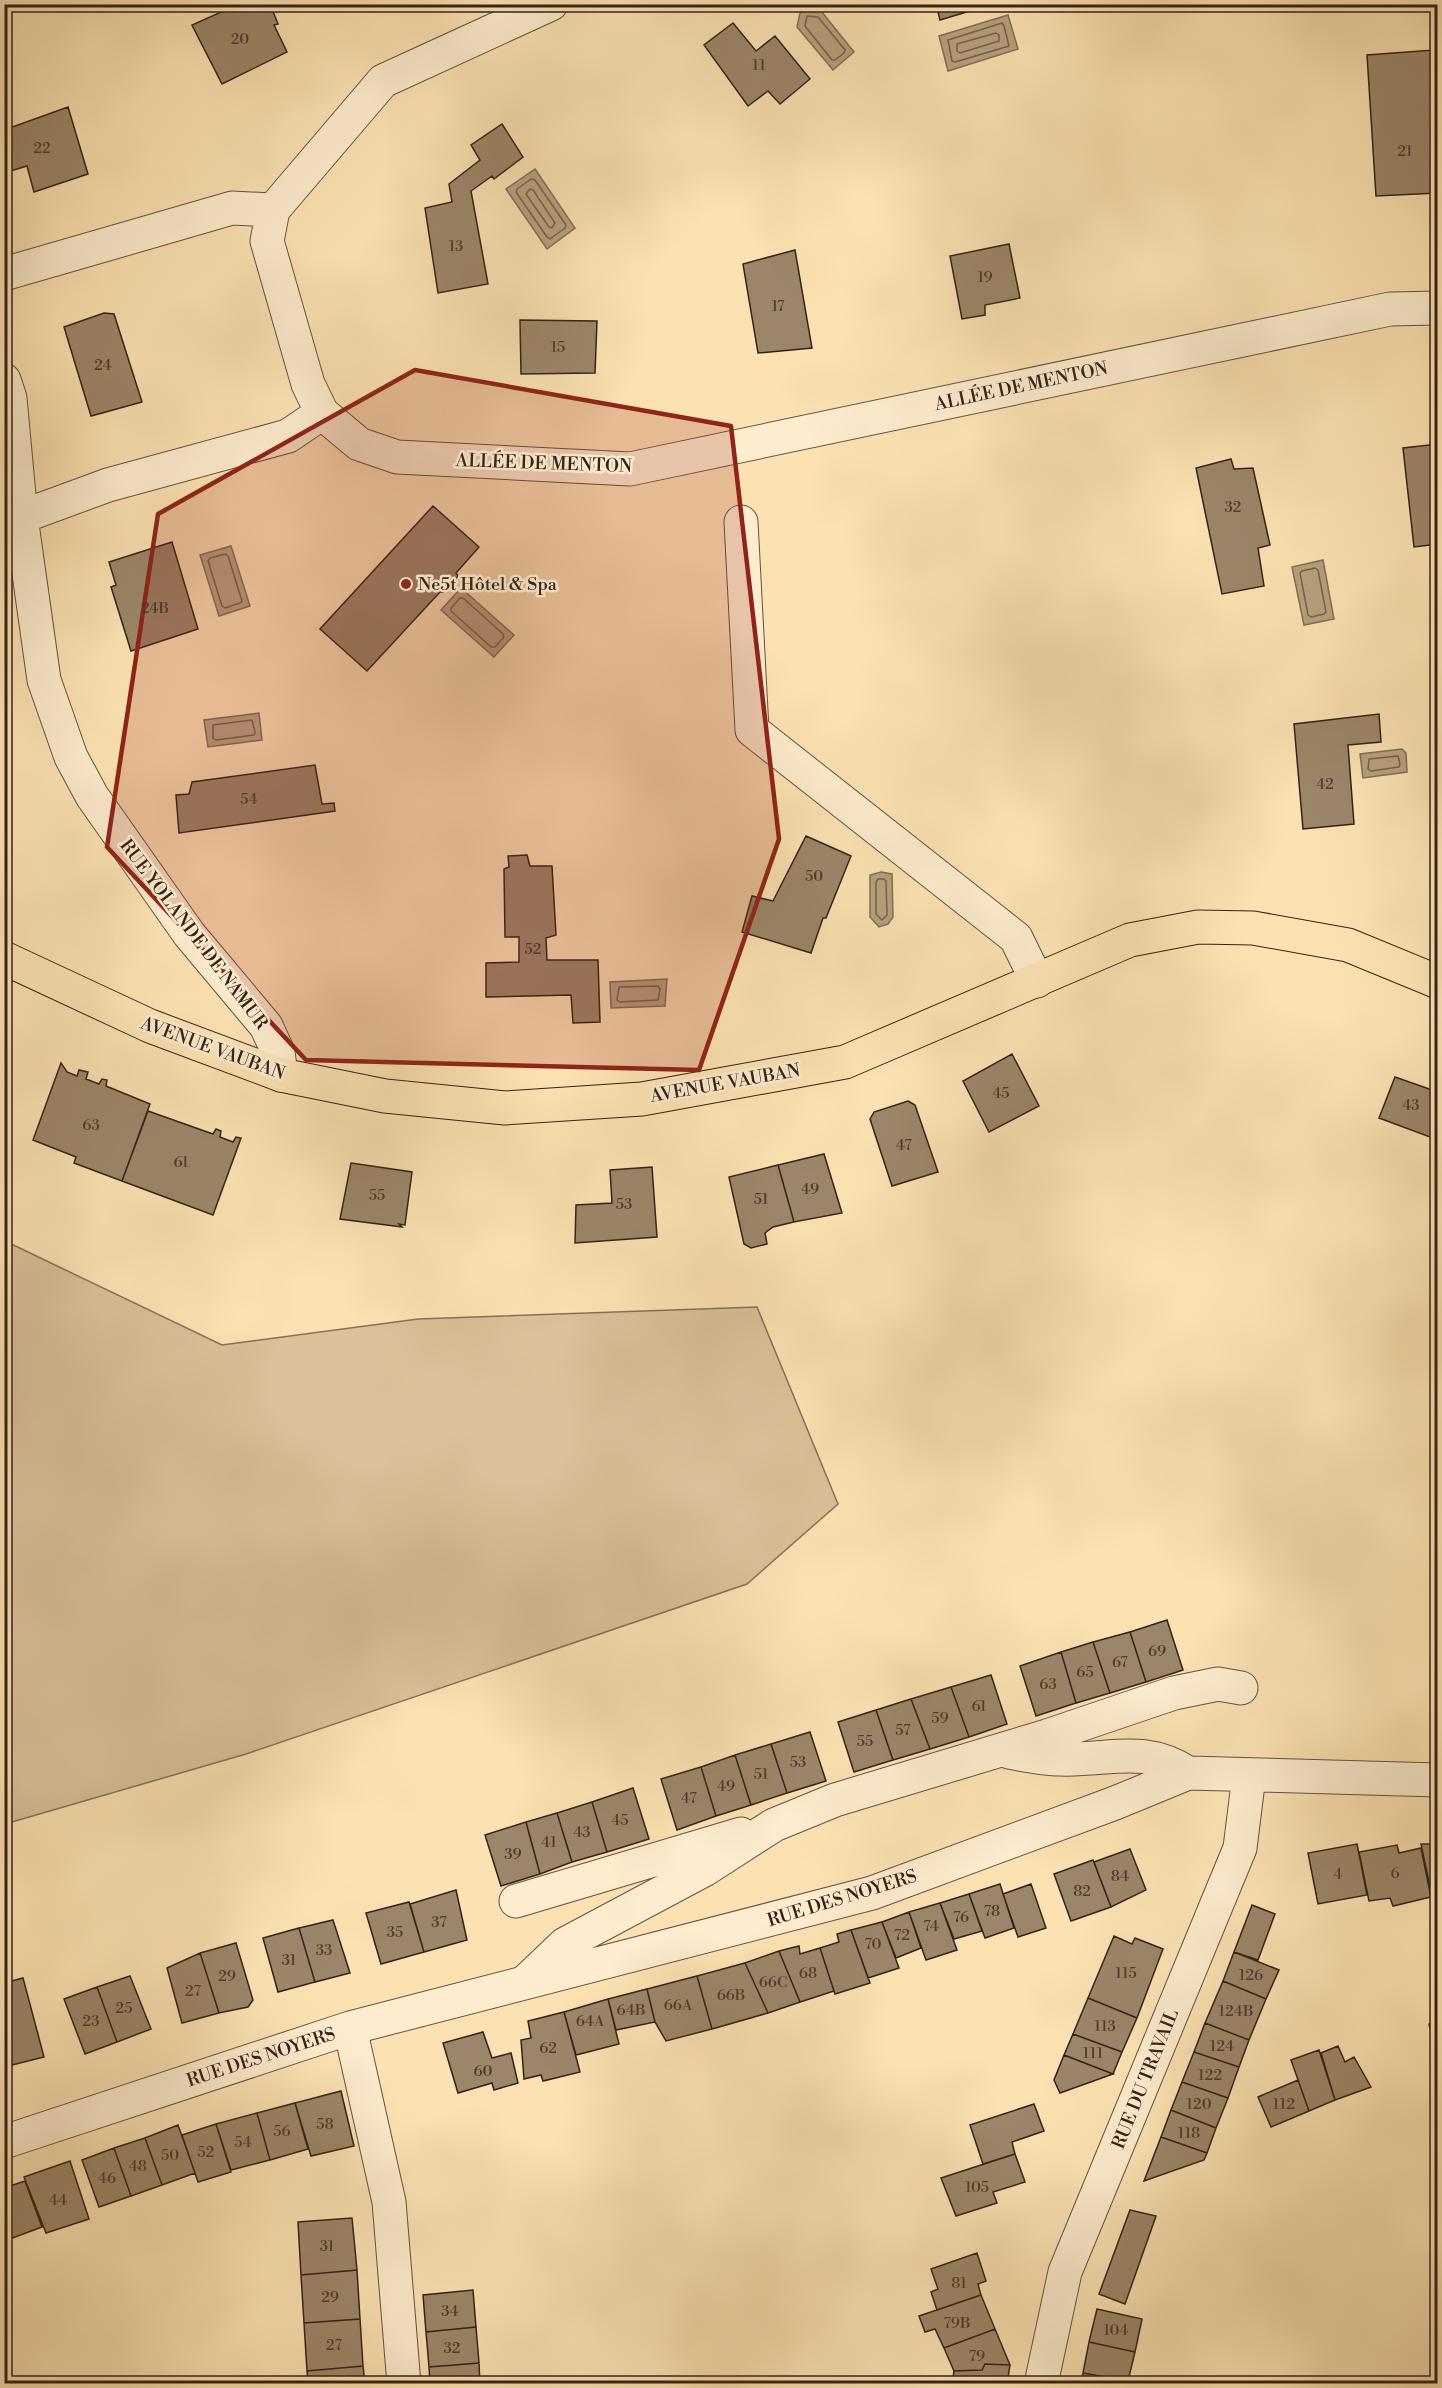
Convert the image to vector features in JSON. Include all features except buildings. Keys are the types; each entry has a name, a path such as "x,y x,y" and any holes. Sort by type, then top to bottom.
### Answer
{"main road":[{"name":"AVENUE VAUBAN","path":"4,958 150,1026 281,1075 385,1096 505,1108 642,1098 845,1062 1130,940 1198,927 1252,928 1348,945 1437,982"}],"street":[{"name":"ALLÉE DE MENTON","path":"551,4 383,81 273,210 267,241 308,384 322,413 359,444 397,457 630,469 1390,309 1437,308"},
{"path":"4,274 232,208 273,210"},
{"name":"RUE YOLANDE DE NAMUR","path":"4,380 10,399 21,517 44,680 71,757 92,796 189,934 266,1026 278,1052 281,1075"},
{"path":"21,517 108,485 288,436 322,413"},
{"path":"741,522 752,730 1016,938 1037,981"},
{"name":"RUE DES NOYERS","path":"516,1901 774,1825 835,1800 1174,1693 1218,1684 1241,1688"},
{"name":"RUE DES NOYERS","path":"998,1750 1060,1759 1140,1755 1171,1762 1188,1773"},
{"name":"RUE DES NOYERS","path":"4,2142 350,2028 872,1893 1115,1803 1188,1773 1437,1780"},
{"name":"RUE DU TRAVAIL","path":"1041,2384 1065,2272 1240,1848 1249,1776"},
{"name":"RUE DES NOYERS","path":"521,1985 565,1944 704,1870 774,1825"},
{"path":"350,2028 389,2202 404,2384"}],"highlighted area":[{"path":"415,370 731,426 779,839 699,1070 306,1060 107,847 158,514"}],"shaded area":[{"path":"5,1241 222,1345 418,1319 757,1307 838,1504 747,1584 246,1754 5,1824"}],"water":[{"path":"807,9 821,11 854,52 833,70 797,27 800,13"},
{"path":"1008,15 1018,49 948,71 939,36"},
{"path":"535,169 575,228 547,249 506,189"},
{"path":"231,546 250,606 219,616 200,555"},
{"path":"1323,560 1334,619 1304,625 1292,567"},
{"path":"461,588 514,635 494,657 441,610"},
{"path":"259,713 262,740 208,747 204,720"},
{"path":"1402,749 1406,753 1407,772 1363,778 1360,754"},
{"path":"881,872 892,874 893,917 888,924 879,927 870,917 870,875"},
{"path":"667,979 665,1006 611,1008 610,982"}],"place":[{"name":"Ne5t Hôtel & Spa","path":"406,584"}]}
